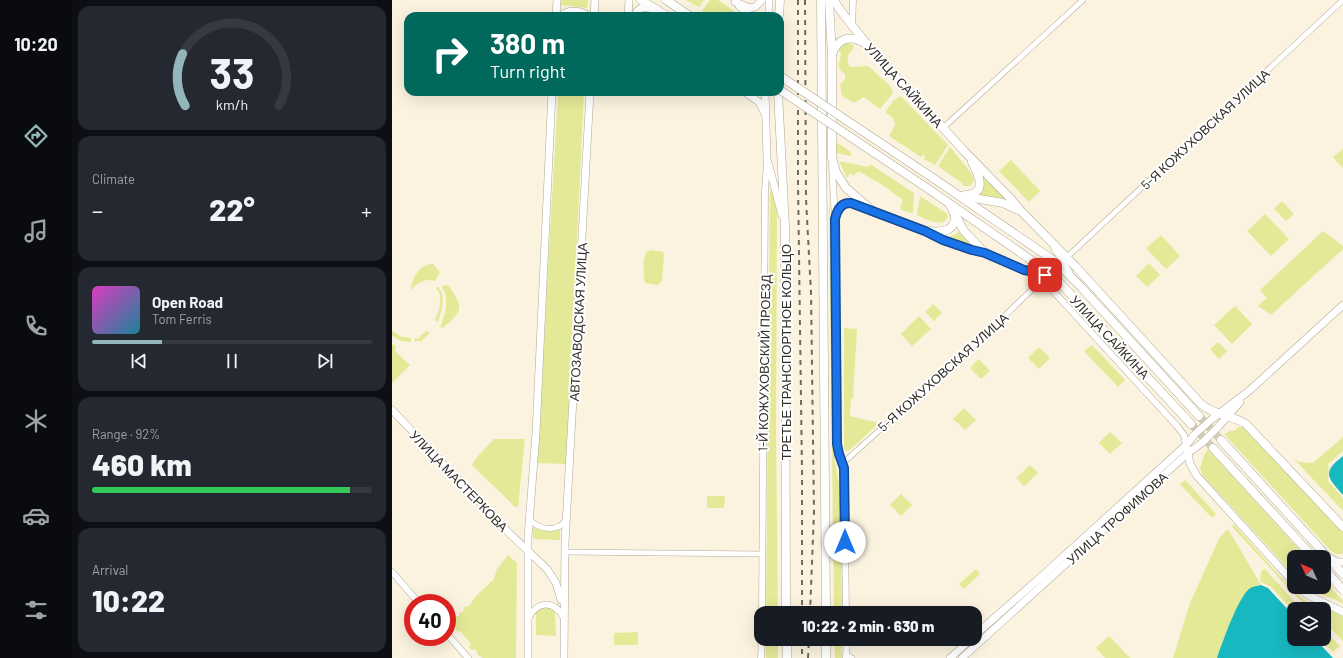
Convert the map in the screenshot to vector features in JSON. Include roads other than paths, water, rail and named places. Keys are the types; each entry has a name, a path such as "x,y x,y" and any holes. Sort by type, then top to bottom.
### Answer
{"main road":[{"path":"557,0 557,12"},
{"path":"594,12 595,0"},
{"path":"628,12 629,0"},
{"path":"641,0 658,11"},
{"path":"666,0 684,12"},
{"path":"733,1 750,8 755,7 762,0"},
{"path":"768,0 768,12"},
{"path":"779,12 780,0"},
{"path":"821,0 826,606"},
{"path":"828,0 832,56 832,158 836,172 846,188 874,212 925,231 943,240 984,253 1024,270 1036,272 1059,282"},
{"name":"УЛИЦА САЙКИНА","path":"834,0 852,27 869,47 965,152 1011,198 1021,211 1046,237"},
{"path":"733,1 746,12"},
{"path":"637,12 641,8 649,8 658,11"},
{"path":"832,56 836,46 843,39 847,38 856,39 869,47"},
{"name":"УЛИЦА САЙКИНА","path":"784,79 960,196 1060,266 1199,416"},
{"name":"УЛИЦА САЙКИНА","path":"784,94 946,200 1037,264 1059,282 1191,424"},
{"path":"528,658 529,519 536,433 552,96"},
{"name":"АВТОЗАВОДСКАЯ УЛИЦА","path":"564,616 565,552 590,96"},
{"path":"753,97 757,98 762,96"},
{"name":"1-Й КОЖУХОВСКИЙ ПРОЕЗД","path":"765,96 767,159"},
{"name":"ТРЕТЬЕ ТРАНСПОРТНОЕ КОЛЬЦО","path":"779,96 785,227 786,606"},
{"path":"753,97 758,102 765,114"},
{"path":"960,196 973,194 980,186 979,174 965,152"},
{"path":"767,159 785,227"},
{"path":"960,196 1003,203 1021,211"},
{"path":"946,200 955,212 964,231 984,253"},
{"path":"925,231 939,232 948,230 954,222 955,212"},
{"path":"1046,237 1067,257 1201,404 1212,411 1236,418 1246,424 1343,527"},
{"name":"УЛИЦА ТРОФИМОВА","path":"982,629 1186,445 1195,434 1212,419 1224,414 1343,305"},
{"name":"УЛИЦА МАСТЕРКОВА","path":"392,410 505,529 543,565 552,576 560,591 564,616"},
{"name":"УЛИЦА ТРОФИМОВА","path":"962,658 1188,453 1203,442 1218,427 1224,414"},
{"path":"1220,440 1321,550"},
{"path":"1213,448 1307,550"},
{"path":"1188,453 1190,464 1197,476 1287,574"},
{"path":"1331,559 1337,562 1343,562"},
{"path":"1331,561 1343,574"},
{"path":"1331,577 1343,590"},
{"path":"1307,594 1343,612"},
{"path":"564,616 564,658"},
{"path":"786,646 787,658"},
{"path":"826,646 826,658"},
{"path":"950,658 963,646"}],"street":[{"path":"852,27 853,0"},
{"path":"943,128 1082,0"},
{"name":"5-Я КОЖУХОВСКАЯ УЛИЦА","path":"1067,257 1343,0"},
{"path":"563,12 575,10 582,12"},
{"path":"832,158 835,219 837,444 843,463 845,483 846,606"},
{"name":"1-Й КОЖУХОВСКИЙ ПРОЕЗД","path":"762,606 765,191 767,159"},
{"path":"835,219 840,207 847,202 874,212"},
{"name":"УЛИЦА САЙКИНА","path":"1046,237 1081,287"},
{"path":"1015,248 1042,280 1177,426 1184,435 1188,453"},
{"path":"1024,270 1042,280"},
{"name":"5-Я КОЖУХОВСКАЯ УЛИЦА","path":"843,463 972,347 1042,280"},
{"path":"529,519 540,527 550,529 560,526 567,520"},
{"path":"565,552 762,554"},
{"path":"392,572 411,594"},
{"path":"528,619 537,607 543,605 554,607 564,616"},
{"path":"456,644 468,658"},
{"path":"761,658 762,646"},
{"path":"847,646 848,657"}],"water":[{"path":"1343,456 1343,495 1333,484 1329,475 1332,466"},
{"path":"1261,585 1268,588 1287,608 1287,646 1322,646 1333,658 1217,658 1240,601 1249,589"}],"tunnel":[{"path":"1199,416 1221,440"},
{"path":"1191,424 1213,448"}],"railway":[{"path":"798,0 798,182 802,472 802,606"},
{"path":"805,0 806,199 811,293 814,512 810,606"},
{"path":"802,646 802,658"},
{"path":"808,658 809,646"}]}
